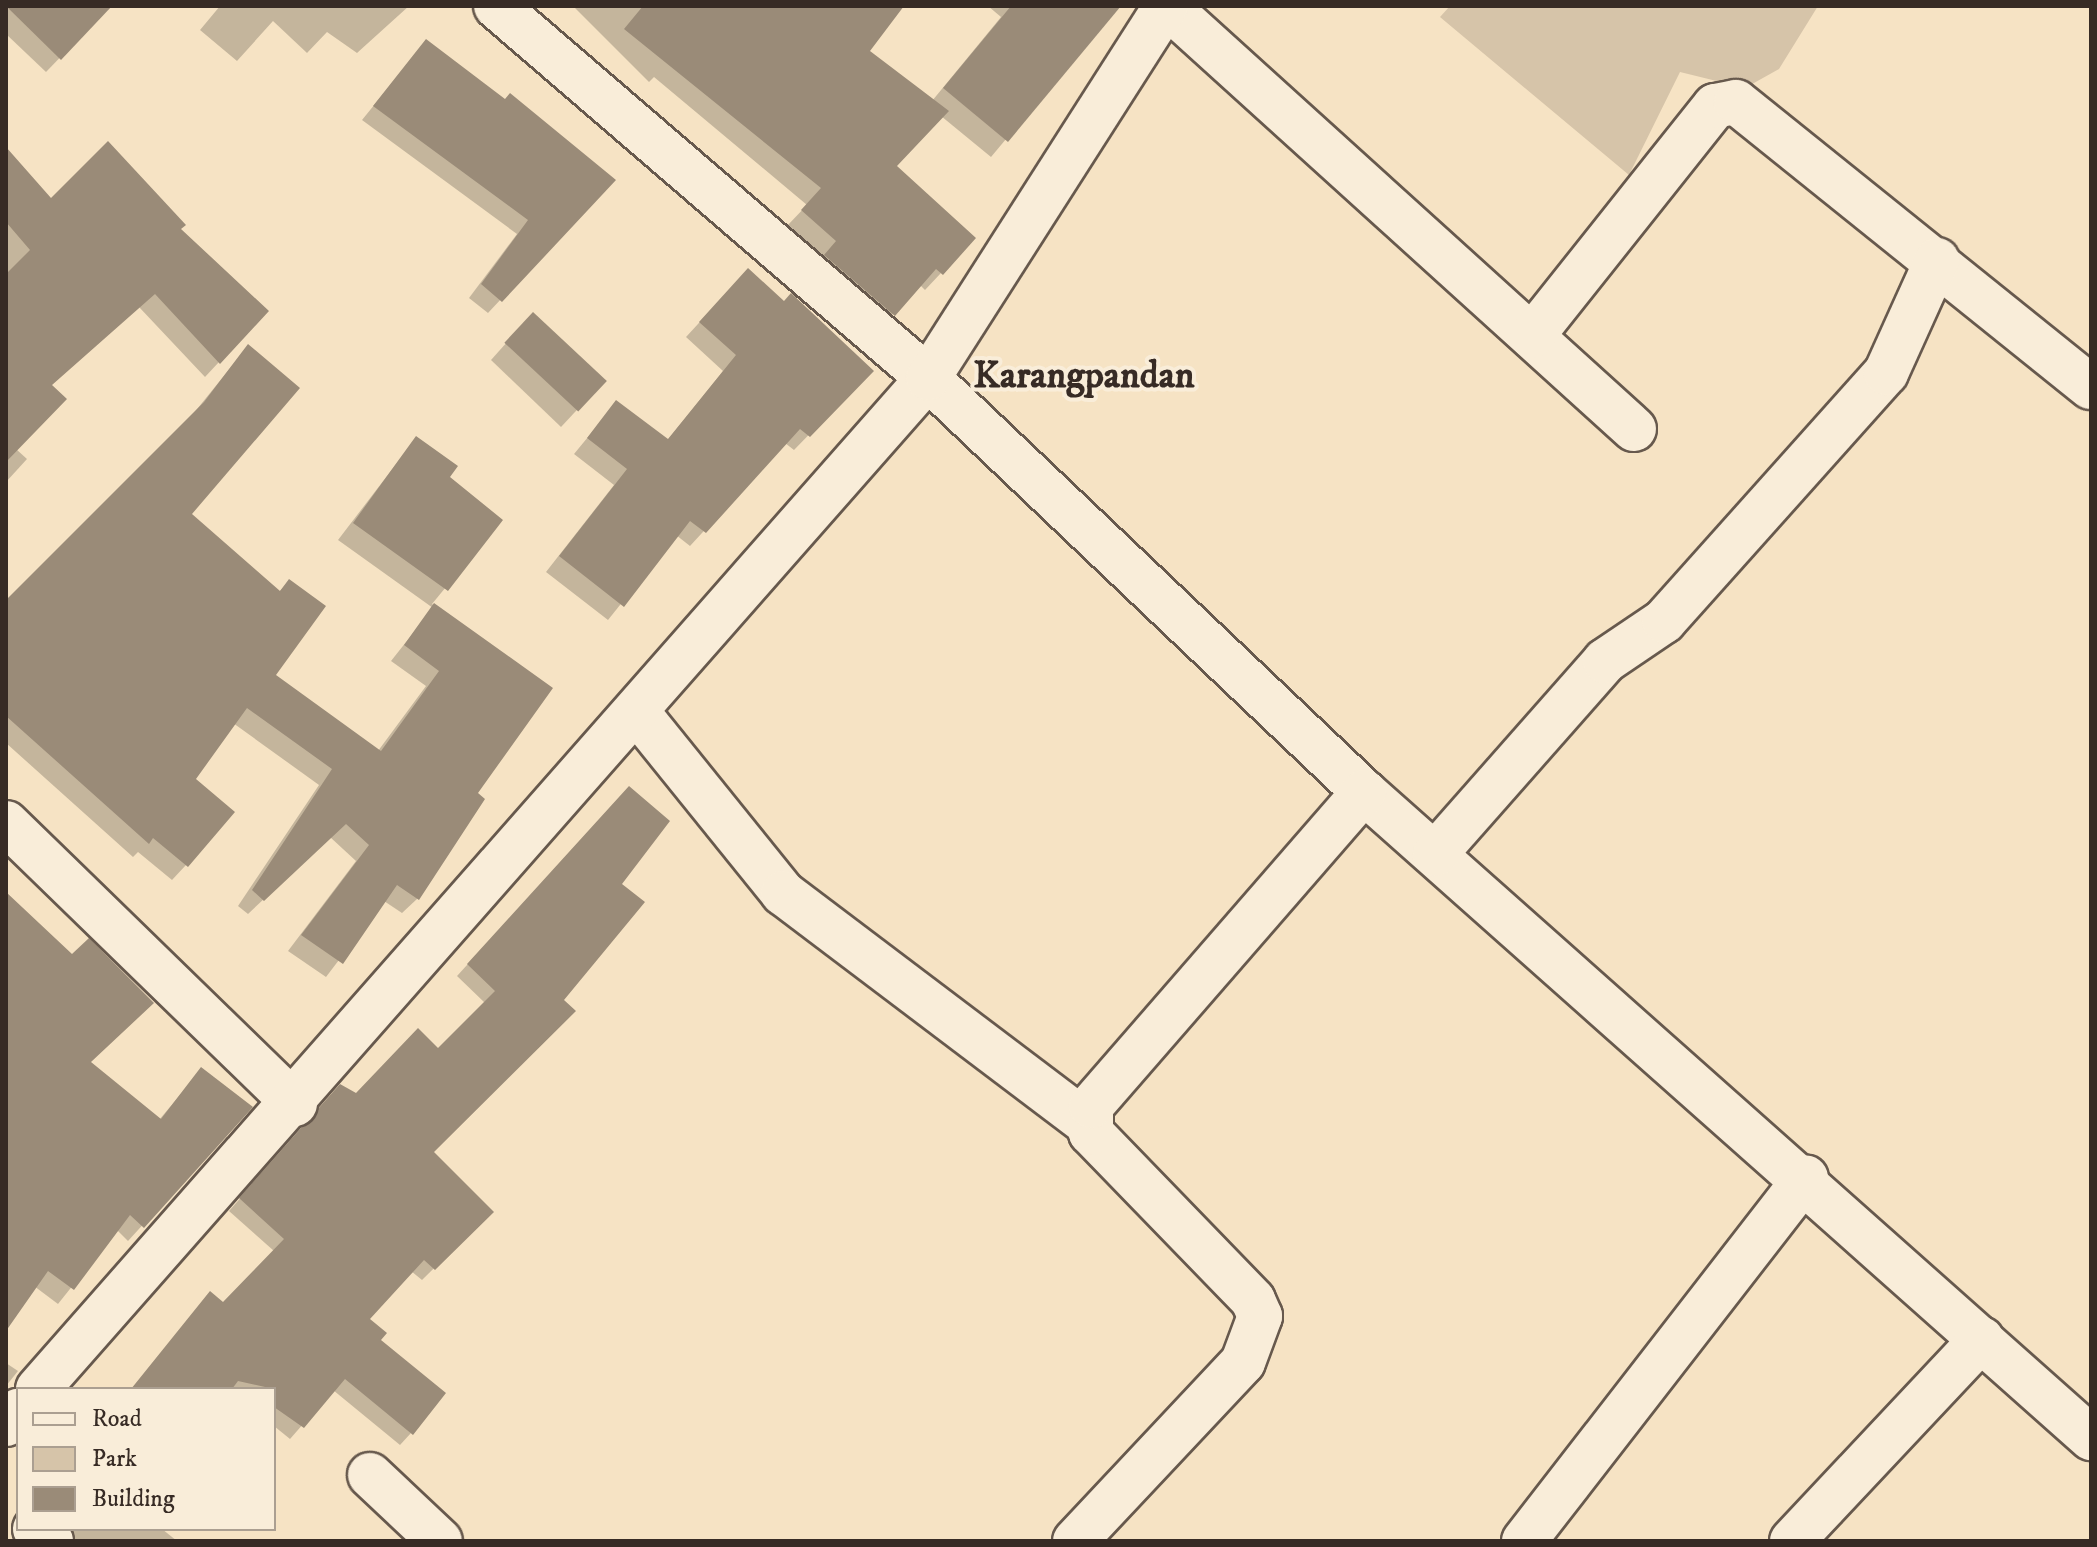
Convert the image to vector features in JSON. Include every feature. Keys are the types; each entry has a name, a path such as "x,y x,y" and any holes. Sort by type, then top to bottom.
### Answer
{"street":[{"path":"496,6 645,126 928,378 1364,792 1806,1178 2091,1438"},
{"path":"40,1387 295,1104 928,378 1167,6 1634,429"},
{"path":"1532,336 1723,103 1747,105 2091,387"},
{"path":"1435,854 1605,661 1664,621 1886,373 1937,260"},
{"path":"637,712 783,893 1086,1122 1253,1300 1260,1316 1243,1362 1075,1541"},
{"path":"1086,1122 1091,1106 1364,792"},
{"path":"13,843 295,1104"},
{"path":"1524,1541 1806,1178"},
{"path":"1792,1541 1982,1339"},
{"path":"370,1475 440,1541"}],"green space":[{"path":"1450,6 1818,6 1779,69 1745,88 1680,72 1629,175 1440,17"}],"building":[{"path":"6,6 112,6 61,60"},
{"path":"643,6 904,6 870,51 949,111 897,166 976,238 943,275 936,269 895,316 824,255 836,241 801,210 821,188 624,29"},
{"path":"1011,6 1121,6 1008,142 943,88"},
{"path":"426,39 505,99 510,93 616,180 502,302 481,284 528,220 373,106"},
{"path":"108,141 186,225 181,229 269,311 220,364 155,294 52,385 67,399 6,462 6,274 30,250 6,222 6,147 51,198"},
{"path":"748,268 784,301 791,293 874,371 810,437 800,429 706,533 690,521 624,607 559,556 627,469 587,438 616,400 668,439 736,355 699,322"},
{"path":"533,312 607,381 578,412 504,343"},
{"path":"248,344 300,388 192,514 280,591 289,579 326,606 276,675 381,751 439,671 404,645 434,603 553,688 478,793 485,799 419,900 397,885 343,964 301,935 369,845 346,824 264,901 252,890 332,769 247,708 196,779 235,812 188,867 153,838 149,844 6,716 6,600 204,402"},
{"path":"416,436 458,466 450,477 503,520 448,591 353,523"},
{"path":"629,786 670,821 622,884 645,902 564,1000 576,1011 434,1152 494,1212 435,1270 424,1260 370,1319 387,1333 381,1340 446,1393 413,1435 345,1379 304,1428 276,1408 276,1387 238,1381 234,1387 133,1387 210,1291 223,1302 284,1239 239,1198 340,1084 356,1093 418,1028 438,1048 495,991 467,964"},
{"path":"6,892 72,954 89,938 154,1003 91,1062 161,1119 201,1067 253,1107 144,1228 130,1215 74,1290 48,1271 6,1331"}],"district":[{"name":"Karangpandan","path":"1084,377"}]}
